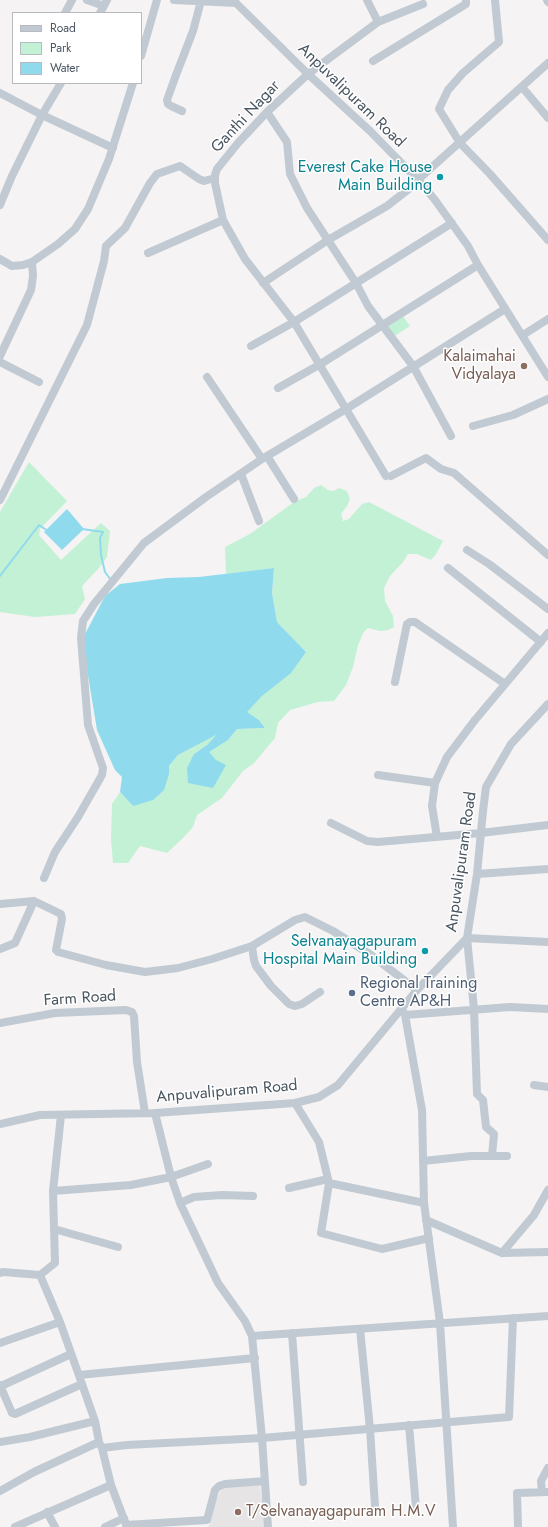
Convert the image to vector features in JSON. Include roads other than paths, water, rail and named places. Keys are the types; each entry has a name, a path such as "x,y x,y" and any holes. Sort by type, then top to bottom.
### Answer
{"street":[{"path":"66,12 72,0"},
{"path":"86,0 104,6"},
{"path":"142,52 157,0"},
{"path":"174,0 235,2"},
{"path":"373,61 466,4 466,0"},
{"path":"495,0 499,42 463,73 448,90 439,109 460,143 490,174 548,240"},
{"path":"182,111 168,104 167,100 194,31 202,1"},
{"path":"369,1 378,22"},
{"name":"Anpuvalipuram Road","path":"235,2 308,74 370,130 419,181 468,246 478,265 548,377"},
{"name":"Ganthi Nagar","path":"423,4 378,22 308,74 267,112 217,169 215,178 222,220 245,259 294,322 388,476 426,458 441,469 454,473 548,555"},
{"path":"263,283 328,240 387,206 419,181 421,177 548,63"},
{"path":"0,205 12,176 42,115 60,84"},
{"path":"0,259 12,266 32,262 58,244 75,229 88,209 113,148 133,84"},
{"path":"522,87 548,118"},
{"path":"0,93 42,115 113,148"},
{"path":"267,112 287,142 290,174 307,208 356,283 368,306 413,366 451,436"},
{"path":"0,500 87,324 102,268 106,246 125,228 150,183 157,174 180,166 204,181 215,178"},
{"path":"148,254 222,220"},
{"path":"251,346 294,322 452,223"},
{"path":"0,356 31,290 34,276 32,262"},
{"path":"278,388 319,365 478,265"},
{"path":"44,878 55,852 78,817 102,775 103,768 88,725 81,638 83,621 94,604 144,543 206,496 265,457 346,409 505,308"},
{"path":"523,335 548,319"},
{"path":"0,362 39,382"},
{"path":"207,377 294,498"},
{"path":"473,426 513,415 548,399"},
{"path":"241,474 259,521"},
{"path":"467,550 489,564 548,609"},
{"path":"448,568 541,642"},
{"path":"395,682 407,624 410,622 415,622 505,684"},
{"path":"437,837 432,806 435,783 447,757 475,720 548,633"},
{"name":"Anpuvalipuram Road","path":"0,1124 40,1116 155,1113 295,1103 319,1097 338,1085 403,1012 417,990 467,938 477,874 486,787 511,744 547,707"},
{"path":"378,775 435,783"},
{"path":"331,823 367,841 378,842 481,833 548,825"},
{"path":"477,874 548,869"},
{"path":"0,904 34,901 61,914 62,919 56,950 58,952 106,965 145,972 178,968 252,946 295,920 305,917 333,931 371,955 417,990"},
{"path":"0,949 15,943 34,901"},
{"path":"492,1156 494,1134 486,1127 483,1100 477,1094 474,1009 467,938 548,942"},
{"path":"252,946 256,966 271,986 289,1004 295,1006 302,1004 320,992"},
{"path":"453,1527 440,1323 424,1203 422,1110 403,1012 510,1006 548,1009"},
{"name":"Farm Road","path":"0,1023 55,1013 126,1010 132,1012 134,1016 137,1062 145,1113"},
{"path":"534,1085 548,1087"},
{"path":"295,1103 319,1142 329,1181 321,1233 382,1249 429,1238"},
{"path":"155,1113 171,1177 180,1203 218,1283 245,1321 252,1336 262,1438 268,1527"},
{"path":"0,1273 40,1275 55,1263 53,1191 61,1115"},
{"path":"423,1161 471,1156 507,1156"},
{"path":"53,1191 131,1185 171,1177 208,1164"},
{"path":"289,1188 329,1181 424,1203"},
{"path":"502,1253 534,1215 548,1190"},
{"path":"180,1203 194,1197 222,1194 253,1196"},
{"path":"426,1220 502,1253 548,1252"},
{"path":"54,1229 118,1247"},
{"path":"40,1275 60,1322 95,1421 111,1485 126,1524"},
{"path":"252,1336 548,1316"},
{"path":"0,1491 34,1472 100,1445 262,1438 509,1417 513,1318"},
{"path":"0,1343 60,1322"},
{"path":"360,1329 370,1429 375,1506"},
{"path":"292,1334 303,1482"},
{"path":"71,1354 0,1386 12,1412 15,1414 82,1384"},
{"path":"79,1375 255,1358"},
{"path":"0,1442 30,1437 95,1421"},
{"path":"410,1426 416,1508"},
{"path":"518,1527 517,1493 545,1492 541,1481 548,1468"},
{"path":"105,1527 126,1524 207,1520 215,1490 219,1486 225,1484 265,1481"},
{"path":"15,1527 111,1485"},
{"path":"47,1512 55,1527"}],"water":[{"path":"67,509 84,529 62,550 44,532"},
{"path":"274,568 272,593 277,622 306,652 291,673 262,696 247,712 259,720 265,728 237,729 228,740 209,752 216,760 226,765 213,788 188,783 187,768 194,754 207,745 216,735 178,755 169,766 169,774 164,790 153,800 133,806 120,792 122,777 115,770 97,730 85,657 84,636 105,596 120,584 167,578 199,577"}],"waterway":[{"path":"0,576 39,525 48,531"},
{"path":"82,529 103,532 100,538 101,555 105,572 111,580"}],"place":[{"name":"Everest Cake House Main Building","path":"440,177"},
{"name":"Kalaimahai Vidyalaya","path":"524,366"},
{"name":"Selvanayagapuram Hospital Main Building","path":"425,951"},
{"name":"Regional Training Centre AP&H","path":"352,993"},
{"name":"T/Selvanayagapuram H.M.V","path":"238,1512"}]}
